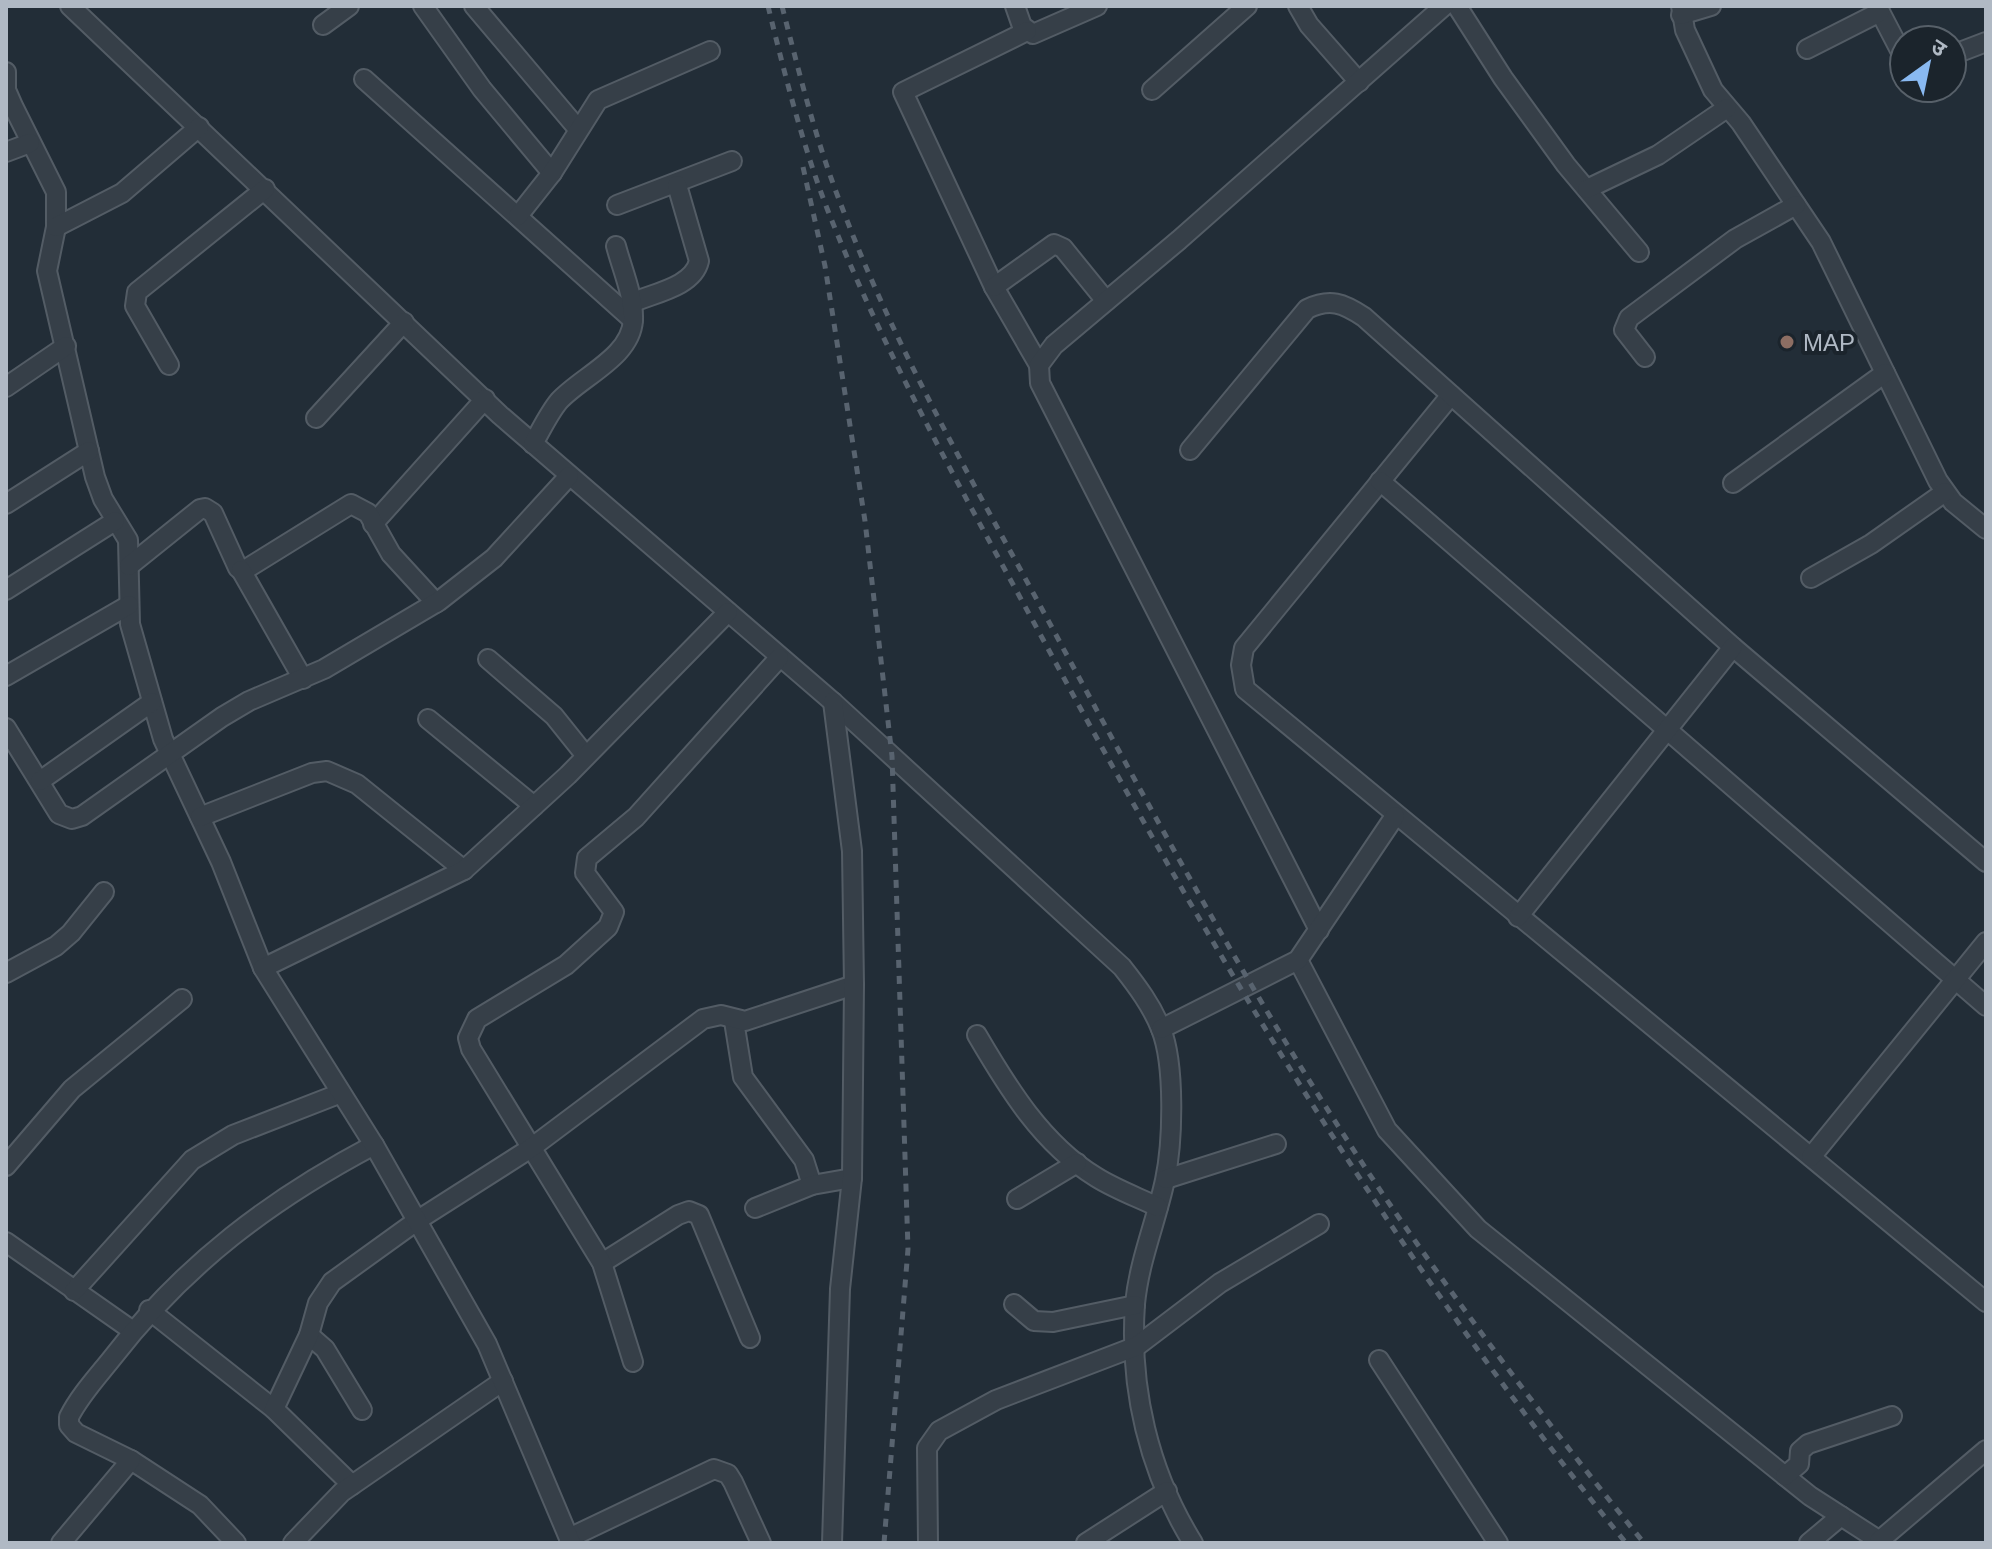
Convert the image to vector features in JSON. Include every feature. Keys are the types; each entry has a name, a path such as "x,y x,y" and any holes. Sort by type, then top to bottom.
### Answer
{"street":[{"path":"70,6 533,444 833,702 1122,967 1143,994 1161,1029 1169,1061 1166,1179 1145,1247 1135,1305 1139,1412 1155,1468 1193,1543"},
{"path":"323,25 349,6"},
{"path":"423,6 482,89 552,173"},
{"path":"474,6 578,129"},
{"path":"1015,6 1027,31"},
{"path":"1097,6 1041,31 1027,31 903,92 994,287 1039,365 1040,383 1319,930"},
{"path":"1152,90 1247,6"},
{"path":"1298,6 1309,25 1359,82"},
{"path":"1039,365 1054,345 1444,6"},
{"path":"1457,6 1503,78 1639,252"},
{"path":"1711,6 1681,10 1699,63 1821,242 1945,492 1986,529"},
{"path":"1807,49 1878,9 1888,28"},
{"path":"518,216 552,173 598,100 710,51"},
{"path":"6,72 6,90 56,192 56,227 47,271 103,499 128,540 129,605 152,702 169,751 263,968 374,1145 487,1344 570,1541 714,1469 728,1474 761,1543"},
{"path":"364,79 518,216 632,311"},
{"path":"1587,189 1658,155 1727,108"},
{"path":"56,227 122,193 199,127"},
{"path":"6,152 30,143"},
{"path":"617,205 677,185 732,161"},
{"path":"632,311 688,280 696,271 699,261 677,185"},
{"path":"169,365 135,306 137,292 265,189"},
{"path":"1645,357 1624,330 1629,318 1735,239 1796,205"},
{"path":"994,287 1054,244 1063,248 1106,301"},
{"path":"533,444 556,404 574,385 618,353 629,337 632,311 616,246"},
{"path":"1190,450 1307,309 1322,302 1344,304 1364,317 1733,647 1986,862"},
{"path":"316,418 404,322"},
{"path":"6,387 66,346"},
{"path":"1733,483 1885,373"},
{"path":"1451,395 1244,648 1241,665 1245,689 1986,1302"},
{"path":"373,524 485,399"},
{"path":"6,504 89,451"},
{"path":"6,728 59,814 72,819 82,816 169,751 249,701 303,679 436,603 494,558 569,476"},
{"path":"1380,481 1986,1006"},
{"path":"1811,578 1871,544 1945,492"},
{"path":"241,570 351,504 362,507 391,554 436,603"},
{"path":"129,566 194,512 205,508 213,513 241,570 303,679"},
{"path":"6,590 115,521"},
{"path":"8,671 129,605"},
{"path":"263,968 464,870 586,756 728,612"},
{"path":"1518,917 1733,647"},
{"path":"633,1362 602,1263 471,1049 471,1027 486,1014 555,973 608,927 614,912 585,873 587,858 636,817 779,658"},
{"path":"488,659 554,716 586,756"},
{"path":"40,781 152,702"},
{"path":"832,1543 840,1289 852,1178 854,985 852,851 833,702"},
{"path":"428,719 534,806"},
{"path":"200,817 312,773 327,771 357,784 464,870"},
{"path":"1161,1029 1298,960 1395,816"},
{"path":"6,973 64,940 104,892"},
{"path":"1811,1157 1986,942"},
{"path":"1298,960 1387,1130 1478,1229 1785,1476 1841,1516 1881,1542 1986,1450"},
{"path":"274,1409 309,1335 318,1303 332,1282 418,1220 531,1148 693,1025 712,1015 734,1021 854,985"},
{"path":"6,1166 72,1089 182,999"},
{"path":"734,1021 743,1077 804,1160 812,1185"},
{"path":"977,1035 1030,1118 1077,1163 1096,1177 1158,1207"},
{"path":"74,1291 192,1160 233,1135 341,1093"},
{"path":"1166,1179 1276,1144"},
{"path":"236,1543 200,1505 131,1460 76,1433 69,1425 69,1417 149,1310 188,1270 272,1206 323,1172 374,1145"},
{"path":"1017,1199 1077,1163"},
{"path":"755,1208 812,1185 852,1178"},
{"path":"602,1263 678,1215 689,1211 699,1215 705,1223 750,1338"},
{"path":"928,1543 927,1448 939,1431 1006,1396 1137,1346 1220,1283 1319,1224"},
{"path":"6,1242 133,1331"},
{"path":"1014,1304 1034,1321 1053,1322 1135,1305"},
{"path":"149,1310 274,1409 352,1485"},
{"path":"309,1335 325,1349 362,1410"},
{"path":"1379,1360 1498,1543"},
{"path":"293,1543 352,1485 503,1381"},
{"path":"1785,1476 1799,1464 1800,1451 1808,1444 1892,1416"},
{"path":"61,1543 131,1460"},
{"path":"1086,1543 1167,1491"},
{"path":"1809,1543 1841,1516"}],"railway":[{"path":"768,6 810,160 852,268 933,436 1116,772 1248,1001 1390,1224 1465,1333 1626,1543"},
{"path":"782,6 831,178 888,317 973,484 1188,876 1276,1027 1369,1174 1500,1359 1644,1543"},
{"path":"803,167 825,266 865,521 892,756 908,1249 884,1543"}],"place":[{"name":"MAP","path":"1787,342"}]}
